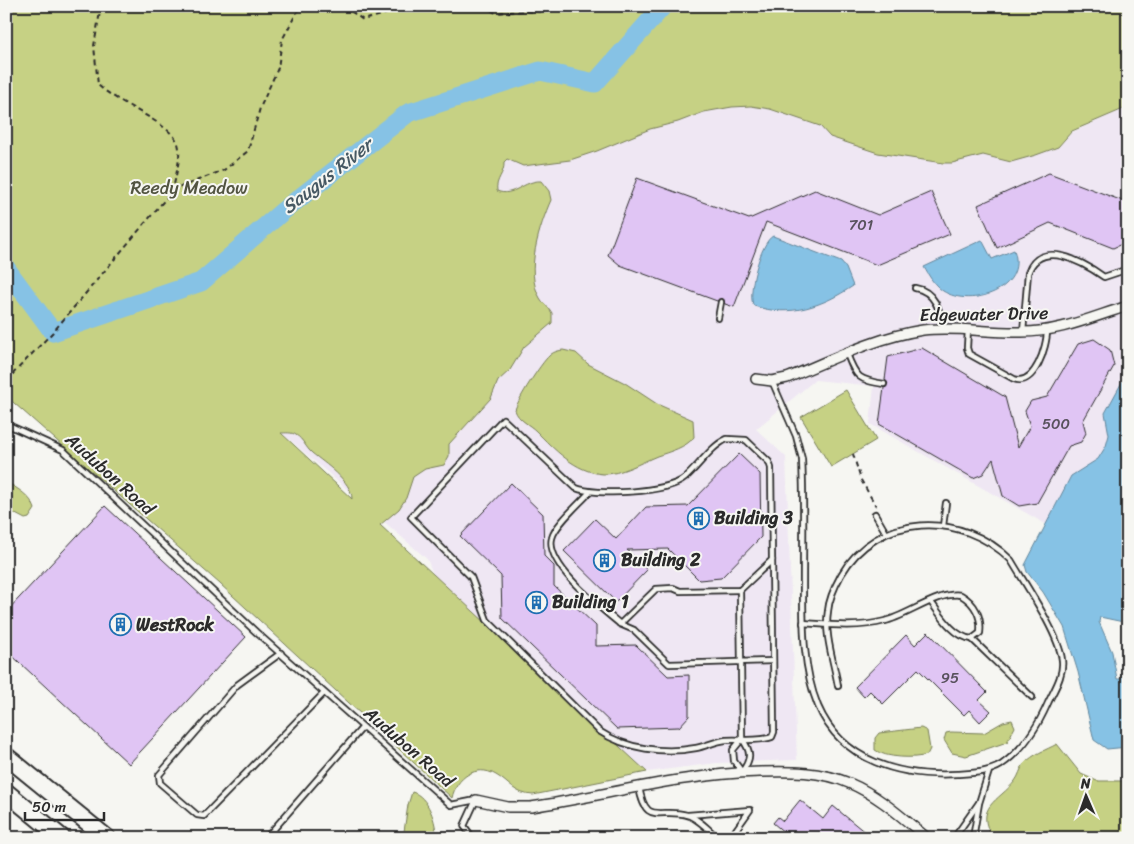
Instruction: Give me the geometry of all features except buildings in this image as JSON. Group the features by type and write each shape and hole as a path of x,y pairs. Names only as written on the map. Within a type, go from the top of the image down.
{"highway":[{"path":"6,756 107,838"},
{"path":"6,792 62,838"}],"street":[{"name":"Edgewater Drive","path":"756,379 772,381 787,378 893,336 944,328 1023,332 1048,331 1128,306"},
{"name":"Audubon Road","path":"476,800 508,807 531,807 690,777 742,772 805,772 848,782 888,806 927,838"}],"lane":[{"path":"1023,332 1028,273 1030,266 1037,258 1049,254 1060,256 1094,270 1104,277 1128,269"},
{"path":"915,288 925,291 935,302 944,328"},
{"path":"718,318 721,302"},
{"path":"968,329 967,348 969,354 1014,380 1021,381 1029,377 1039,361 1046,346 1048,331"},
{"path":"847,354 858,377 865,381 884,384"},
{"path":"772,381 798,440 802,459 803,623 809,673 818,705 830,727 848,748 871,761 906,771 944,774 989,770 1009,759 1030,737 1061,674 1061,655 1055,638 1011,560 981,538 961,529 943,526 910,525 886,533 867,545 849,561 832,594 827,612 827,625 838,686"},
{"path":"502,419 576,488 589,493 625,492 674,484 683,480 724,440 745,439 768,461 771,468 772,560 773,735 769,738 720,741 694,748 655,749 621,742 599,732 487,620 470,577 411,517 502,419"},
{"name":"Audubon Road","path":"6,424 14,430 63,450 362,728 451,805 476,800"},
{"path":"589,493 554,533 552,542 553,552 573,582 620,624 634,630 669,664 773,661"},
{"path":"943,526 946,503"},
{"path":"877,513 886,533"},
{"path":"620,624 657,589 673,588 680,591 740,590 772,560"},
{"path":"740,590 742,739 750,750 750,760 742,772 734,761 733,750 742,739"},
{"path":"803,623 859,625 885,621 953,594 966,598 977,611 980,633 972,639"},
{"path":"931,602 954,631 963,637 972,639 1032,697"},
{"path":"281,653 237,685 159,775 160,783 197,816 204,816 303,718 324,693"},
{"path":"266,838 362,728"},
{"path":"972,838 979,803 989,770"},
{"path":"639,786 642,803 646,810 652,814 750,810 730,838"},
{"path":"473,838 464,826 476,800"},
{"path":"954,838 979,803"},
{"path":"688,814 718,838"}],"path":[{"path":"101,6 94,46 98,85 109,95 165,128 177,141 179,153 173,190"},
{"path":"6,381 53,332 173,190 224,170 248,151 260,108 278,68 282,40 297,12 305,6"},
{"path":"344,6 363,20 384,14 400,6"},
{"path":"483,6 496,14 521,11 544,12 552,6"},
{"path":"853,454 861,480 877,513"}],"shaded area":[{"path":"663,89 819,115 1011,162 1058,147 1072,132 1128,107 1128,571 870,424 874,386 815,380 756,429 786,457 797,760 717,763 647,772 584,756 441,593 427,559 251,406 449,145"}],"green space":[{"name":"Reedy Meadow","path":"6,6 1128,6 1128,107 1072,131 1058,147 1011,162 983,155 952,163 943,163 878,153 830,137 820,126 770,109 751,106 704,112 678,122 650,129 570,160 523,166 507,159 504,162 503,170 497,183 497,191 503,193 513,191 529,183 541,181 549,191 551,200 538,235 533,275 535,287 540,298 552,313 552,323 524,347 510,370 498,381 491,398 449,444 449,456 444,465 425,469 413,477 406,498 399,509 380,525 647,772 533,795 521,793 496,775 481,771 468,774 462,779 452,798 220,584 6,396","holes":["281,433 293,433 303,441 310,451 343,479 351,492 352,499"]},
{"path":"563,350 576,353 588,364 625,383 657,404 693,420 694,437 687,444 677,449 631,468 610,474 583,469 566,459 521,419 515,410 545,360 554,353"},
{"path":"846,390 876,440 831,467 801,417"},
{"path":"6,482 23,493 33,504 35,509 29,518 25,519 6,509"},
{"path":"1012,720 1015,727 1007,742 966,756 952,753 944,740 946,733 984,733 1003,722"},
{"path":"921,728 927,731 930,749 927,755 900,757 886,755 875,750 875,738 879,733"},
{"path":"1057,744 1081,774 1097,781 1128,781 1128,838 993,838 986,819 991,805 1015,781 1028,761 1035,755"},
{"path":"412,792 427,804 435,825 436,838 403,838"}],"water":[{"path":"773,236 841,262 846,268 853,286 830,299 806,308 780,311 754,306 752,292 756,269 768,240"},
{"path":"982,240 992,259 1014,250 1016,264 1013,275 1005,285 994,292 968,298 955,296 937,286 924,267"},
{"path":"1128,371 1128,623 1100,617 1099,622 1112,652 1117,679 1121,679 1123,663 1128,655 1128,747 1107,749 1094,740 1078,672 1064,627 1043,592 1027,572 1025,565 1071,476 1098,459 1106,446 1109,435 1105,413"}],"waterway":[{"name":"Saugus River","path":"6,268 53,332 201,282 283,211 408,113 540,71 595,83 663,6"}],"place":[{"name":"Building 3","path":"698,518"},
{"name":"Building 2","path":"605,560"},
{"name":"Building 1","path":"536,602"},
{"name":"WestRock","path":"120,625"}]}
